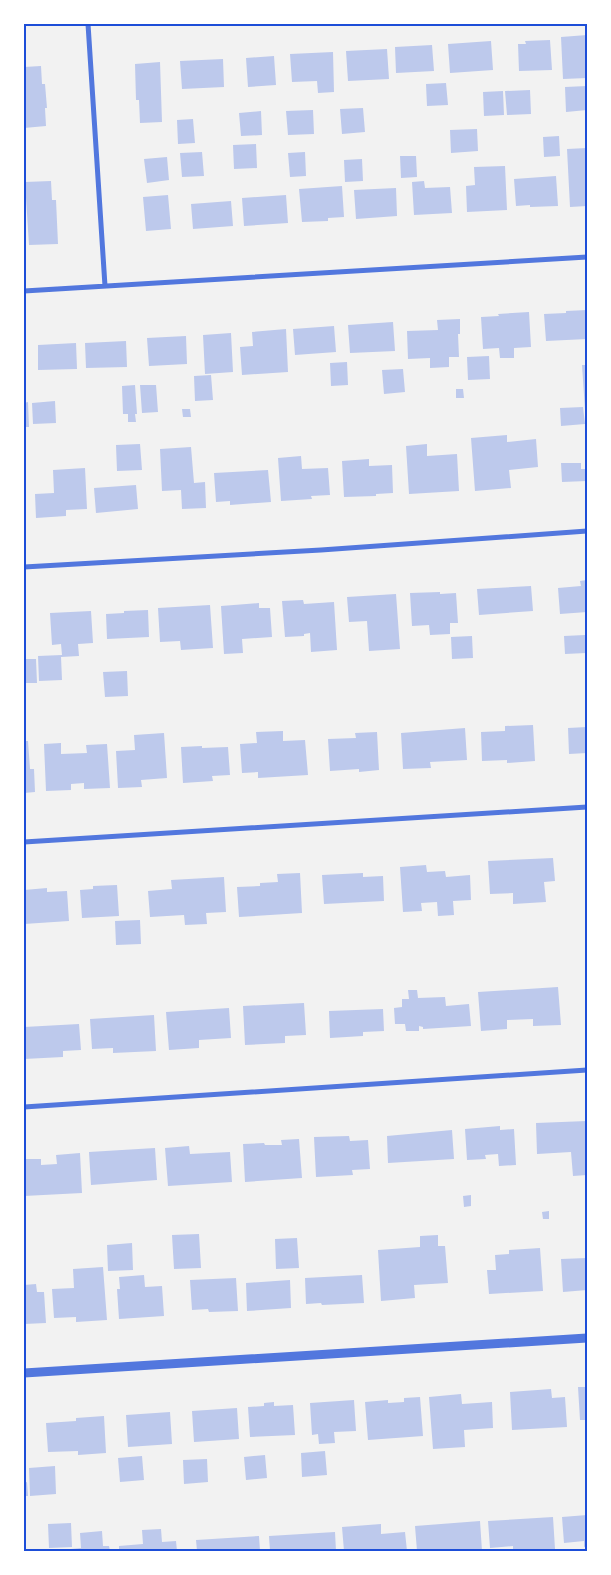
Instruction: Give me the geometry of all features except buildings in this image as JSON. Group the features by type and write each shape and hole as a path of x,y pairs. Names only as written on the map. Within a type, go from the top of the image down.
{"street":[{"path":"88,24 105,286"},
{"path":"24,291 587,257"},
{"path":"24,567 321,550 587,531"},
{"path":"24,842 587,807"},
{"path":"24,1107 587,1070"},
{"path":"24,1373 587,1338"}]}
